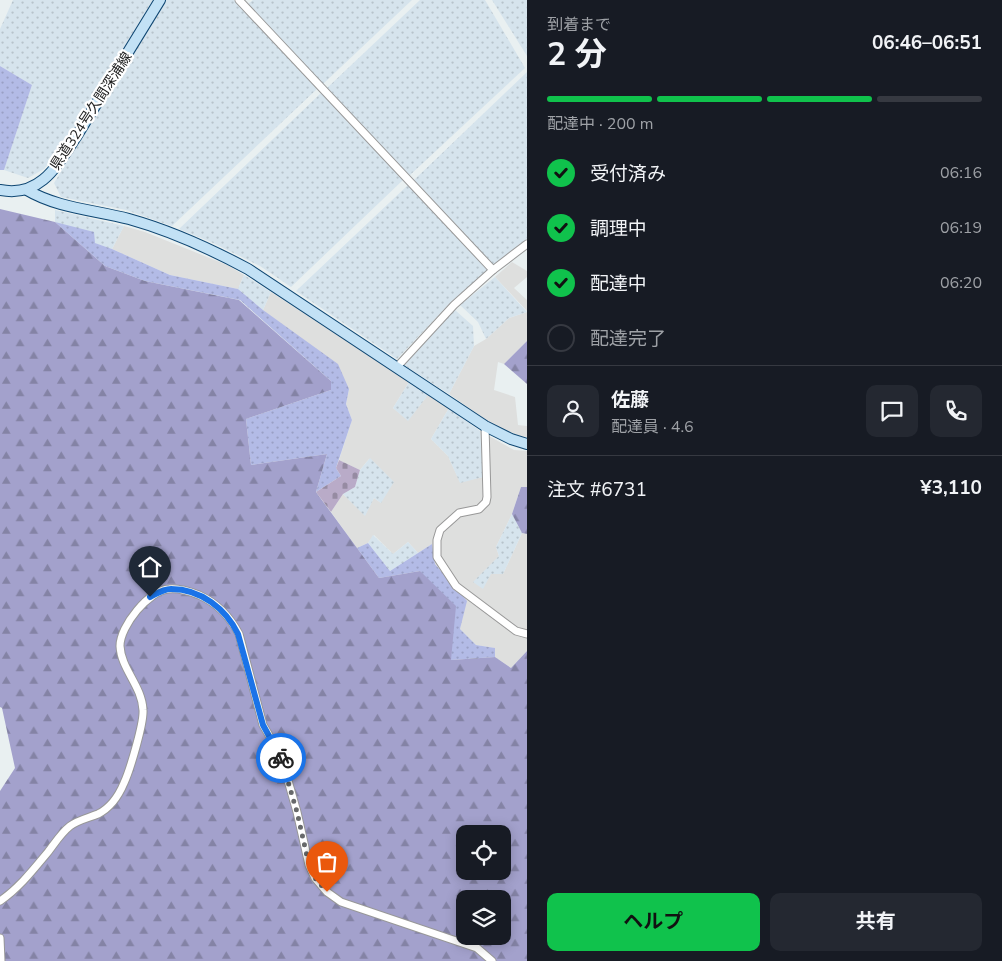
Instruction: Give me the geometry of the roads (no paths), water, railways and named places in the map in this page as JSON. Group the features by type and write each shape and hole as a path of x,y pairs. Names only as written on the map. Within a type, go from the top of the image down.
{"street":[{"name":"県道324号久間深浦線","path":"27,190 48,176 63,158 160,0"},
{"path":"239,0 493,270"},
{"path":"0,190 18,192 27,190 48,200 127,218 171,232 211,249 248,269 485,426 511,439 527,444"},
{"path":"396,368 454,305 493,270 527,244"},
{"path":"485,426 486,502 479,509 459,513 440,530 437,557 456,586 516,631 527,634"},
{"path":"0,901 28,876 63,832 82,820 100,813 119,793 126,780 142,722 143,710 138,687 122,658 121,638 136,613 150,597 170,589 193,593 206,598 221,609 236,628 263,725 281,756 297,812 309,865 315,878 327,892 341,902 476,948 492,961"},
{"path":"0,938 1,961"}]}
